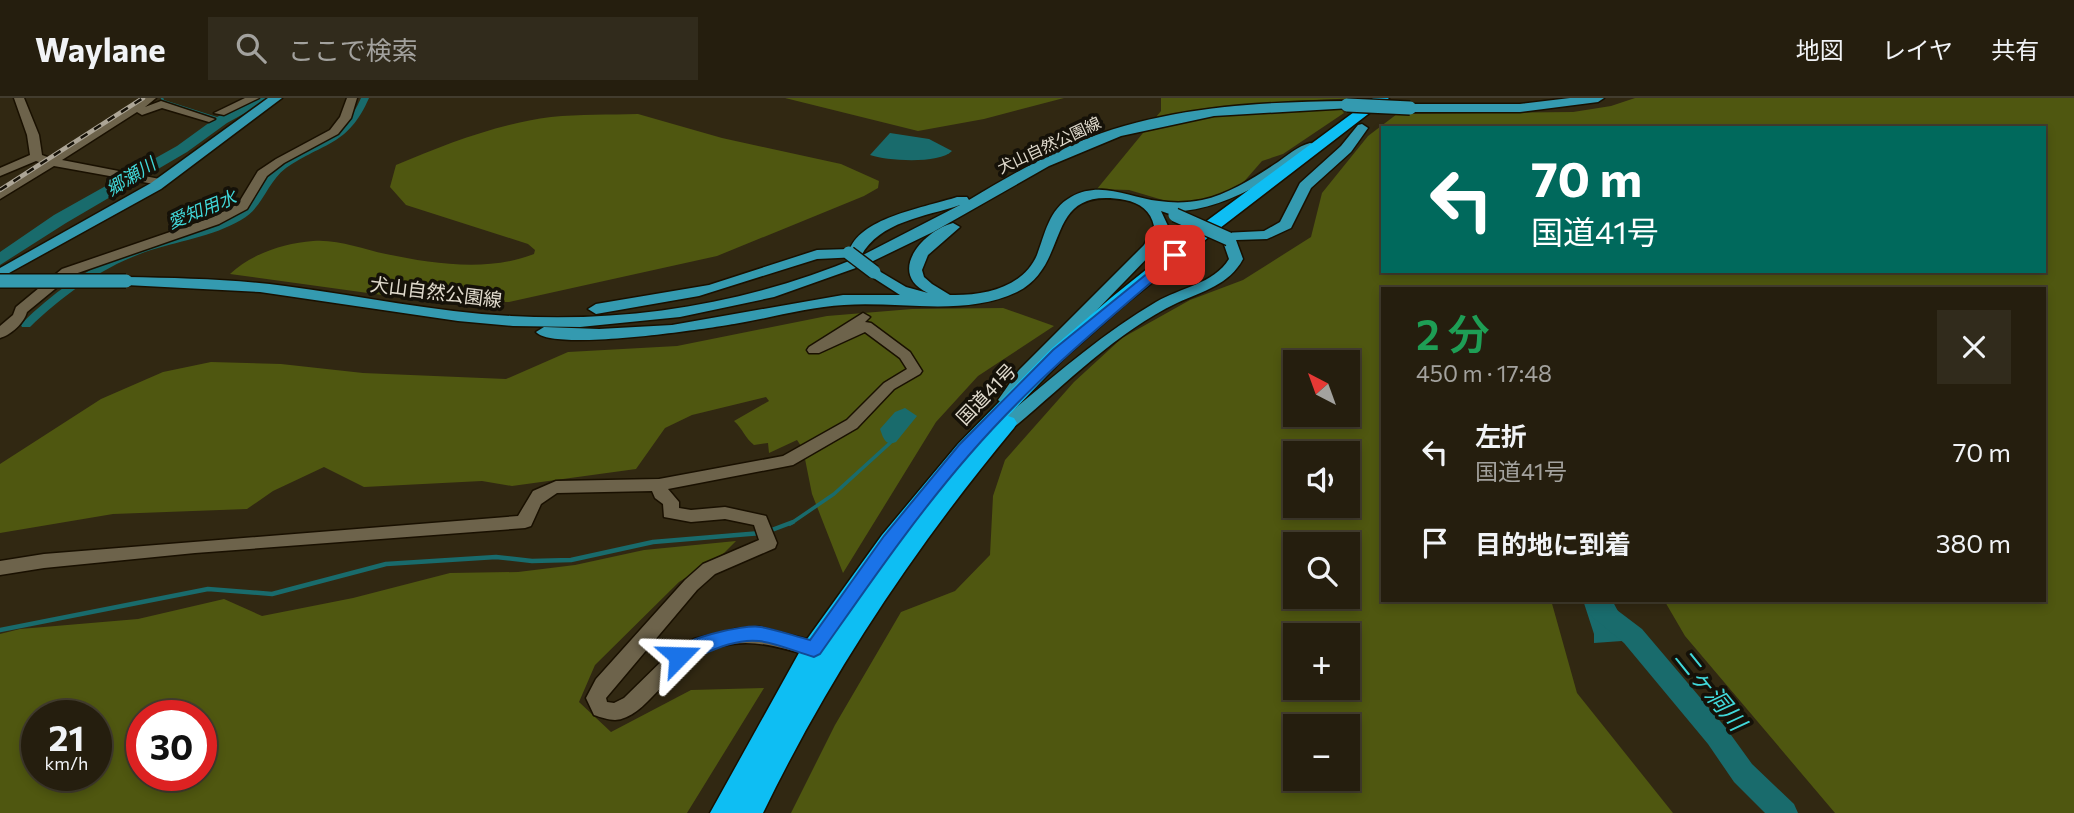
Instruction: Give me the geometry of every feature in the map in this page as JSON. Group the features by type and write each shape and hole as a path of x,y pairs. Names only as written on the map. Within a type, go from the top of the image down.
{"highway":[{"name":"国道41号","path":"1353,128 1382,98"},
{"name":"国道41号","path":"724,813 814,649 890,541 1059,353 1118,301 1214,225 1353,128 1405,103"},
{"name":"国道41号","path":"749,813 780,748 871,597 1000,421"}],"main road":[{"path":"0,274 161,183 276,98"},
{"name":"犬山自然公園線","path":"0,281 126,281 260,288 468,317 530,322 647,316 731,303 782,290 847,268 930,228 1006,184 1083,145 1131,129 1201,114 1290,106 1405,103 1520,108 1598,98"},
{"path":"1140,199 1229,238 1266,235 1286,225 1305,186 1346,149 1353,128"},
{"path":"337,299 371,310 493,328 599,334 704,326 844,300 959,300 995,295 1020,284 1032,275 1044,259 1054,222 1073,202 1086,196 1106,193 1186,207 1216,201 1353,128"},
{"path":"852,253 858,241 871,230 958,202 1032,164 1083,145"},
{"path":"959,300 929,289 917,278 915,262 919,253 985,206 1083,145"},
{"path":"1000,421 1025,374 1120,279 1154,240 1161,226 1159,217 1140,199"},
{"path":"1000,421 1123,330 1166,303 1224,275 1233,267 1236,259 1229,238"},
{"path":"362,302 551,312 597,309 713,289 820,252 852,253 906,292 940,300"}],"street":[{"path":"19,98 33,135 38,160 126,174 161,183"},
{"path":"58,162 151,98"},
{"path":"220,113 254,98"},
{"path":"0,334 19,317 21,310 67,272 215,221 243,206 262,174 280,161 334,132 345,118 352,98"},
{"path":"0,195 156,104 209,120"},
{"path":"0,172 36,157"},
{"path":"0,568 44,561 195,547 524,522 527,512 542,491 556,487 659,485 787,461 852,424 889,386 915,371 905,355 866,326 814,349 863,317"},
{"path":"659,485 662,495 671,502 670,513 691,516 724,513 760,520 769,543 709,569 691,585 603,685 596,698 601,709 616,712 631,704 679,656 694,648 736,636 759,634 814,649"}],"green space":[{"path":"785,98 1064,98 984,119 918,131"},
{"path":"1161,98 1362,98 1290,101 1290,109 1341,109 1344,113 1283,154 1262,161 1241,185 1198,203 1173,203 1129,190 1097,189 1161,111"},
{"path":"1635,98 2074,98 2074,813 1835,813 1685,636 1665,602 2046,602 2046,287 1381,287 1381,602 1552,602 1577,693 1673,813 791,813 835,725 901,612 955,591 990,555 993,496 1005,460 1074,382 1122,338 1190,300 1243,280 1311,237 1322,193 1368,136 1381,126 1381,273 2046,273 2046,126 1381,126 1397,114 1573,112 1611,106"},
{"path":"638,114 722,138 841,164 879,181 878,188 717,256 509,302 404,298 230,274 268,251 313,241 341,243 404,258 442,263 480,265 516,260 534,254 535,250 528,244 406,205 390,187 396,165 511,124 573,115"},
{"path":"1003,308 1054,326 978,376 936,422 843,573 812,494 803,449 797,440 769,453 768,443 754,445 734,421 769,401 766,397 692,415 665,428 636,469 512,486 482,481 364,487 324,467 273,491 247,509 113,514 0,533 0,464 101,399 163,372 211,362 281,364 363,373 506,379 568,352 677,346 827,316 912,309"},
{"path":"736,541 724,553 679,582 595,665 579,702 611,732 691,690 764,688 687,813 0,813 0,634 20,629 138,619 224,599 262,616 353,598 450,573 518,572 575,565 644,550"}],"water":[{"path":"890,133 929,139 952,151 925,160 888,159 870,155"},
{"path":"905,408 917,416 896,442 889,443 883,438 880,429 895,412"},
{"path":"1584,602 1613,602 1621,617 1625,638 1622,641 1594,643 1594,634"}],"waterway":[{"path":"162,98 163,101 222,120"},
{"name":"郷瀬川","path":"0,260 60,219 182,149 222,120 265,98"},
{"name":"愛知用水","path":"26,325 51,301 110,263 238,218 252,206 278,170 342,133 351,124 365,98"},
{"path":"793,522 834,494 890,443"},
{"path":"769,531 793,522"},
{"path":"0,630 208,589 272,594 386,564 496,557 532,561 571,560 653,542 761,533"},
{"name":"二ヶ洞川","path":"1597,602 1598,608 1633,636 1717,736 1743,773 1784,813"}],"railway":[{"path":"0,190 143,98"}],"route":[{"path":"679,656 694,648 736,636 759,634 814,649 890,541 965,449 1059,353 1175,255"}]}
